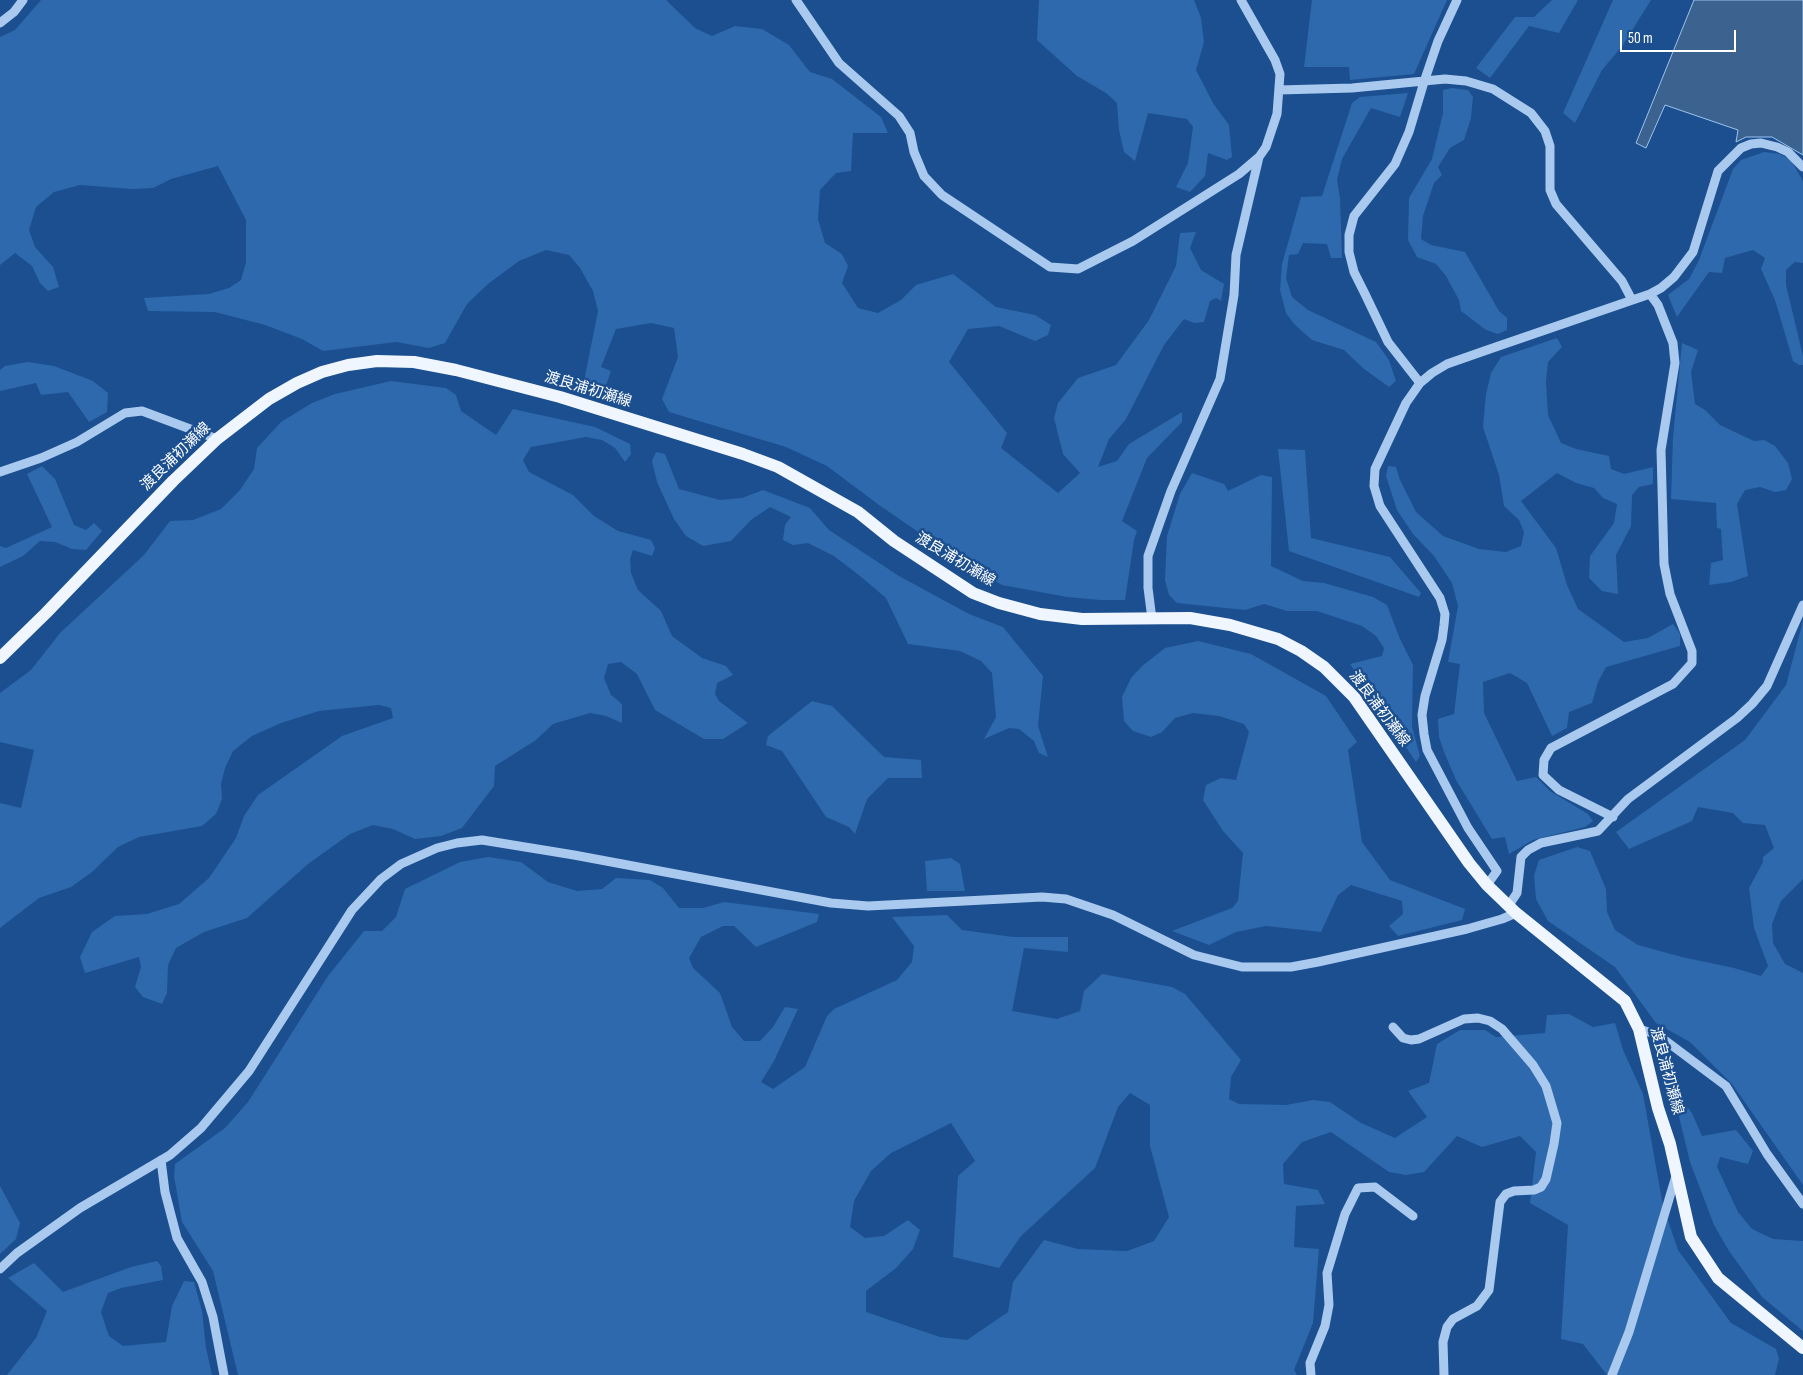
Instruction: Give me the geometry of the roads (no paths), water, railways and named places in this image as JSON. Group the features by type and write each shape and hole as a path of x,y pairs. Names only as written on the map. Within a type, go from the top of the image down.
{"main road":[{"name":"渡良浦初瀬線","path":"0,658 46,613 173,480 217,439 269,399 297,383 322,372 348,365 378,361 414,362 456,370 560,397 743,454 778,467 858,512 894,541 973,593 999,603 1040,614 1082,619 1190,618 1256,632 1301,651 1324,667 1354,697 1469,863 1487,885 1512,909 1613,989 1625,1001 1639,1029 1677,1173 1691,1237 1701,1255 1718,1278 1803,1348"}],"street":[{"path":"0,23 14,12 22,0"},
{"path":"796,0 839,64 899,116 910,133 914,152 924,176 942,195 1050,267 1078,269 1133,241 1239,174 1259,157"},
{"path":"1152,619 1148,588 1148,556 1171,491 1220,379 1234,296 1236,255 1259,157 1273,130 1279,90 1280,74 1275,60 1241,0"},
{"path":"1420,384 1388,342 1364,294 1354,272 1349,252 1349,235 1354,216 1395,164 1409,132 1424,82 1457,0"},
{"path":"1279,90 1352,88 1445,79 1466,81 1493,89 1530,113 1544,131 1550,146 1550,190 1556,204 1622,281 1632,300"},
{"path":"1487,885 1497,871 1468,828 1427,750 1424,734 1422,715 1425,696 1442,640 1445,614 1440,598 1380,506 1374,486 1375,469 1406,403 1420,384 1432,373 1447,364 1650,294 1660,288 1685,266 1693,252 1718,171 1741,148 1751,144 1777,146 1788,152 1803,167"},
{"path":"1613,817 1559,790 1543,775 1544,760 1551,748 1673,684 1692,663 1692,651 1670,594 1664,564 1660,450 1675,363 1674,343 1658,305 1650,294"},
{"path":"0,472 41,458 77,442 126,413 142,411 217,439"},
{"path":"0,1269 17,1253 80,1208 162,1160 201,1128 249,1071 337,931 361,900 381,879 401,864 436,848 482,840 574,854 730,885 868,906 1042,897 1066,899 1113,915 1194,955 1242,967 1291,967 1467,929 1512,909 1517,893 1521,857 1528,850 1541,843 1598,831 1628,799 1737,718 1752,704 1768,686 1803,605"},
{"path":"1393,1027 1403,1038 1411,1040 1427,1036 1464,1019 1478,1018 1490,1021 1509,1036 1533,1065 1546,1086 1557,1123 1546,1179 1541,1187 1534,1190 1514,1191 1506,1194 1500,1202 1489,1290 1477,1306 1453,1319 1447,1327 1443,1342 1444,1375"},
{"path":"1639,1029 1658,1035 1726,1086 1767,1154 1803,1204"},
{"path":"162,1160 165,1192 177,1238 202,1282 213,1317 224,1375"},
{"path":"1612,1375 1629,1332 1677,1173"},
{"path":"1311,1375 1310,1363 1325,1326 1329,1305 1328,1273 1345,1214 1358,1188 1375,1187 1413,1216"}]}
